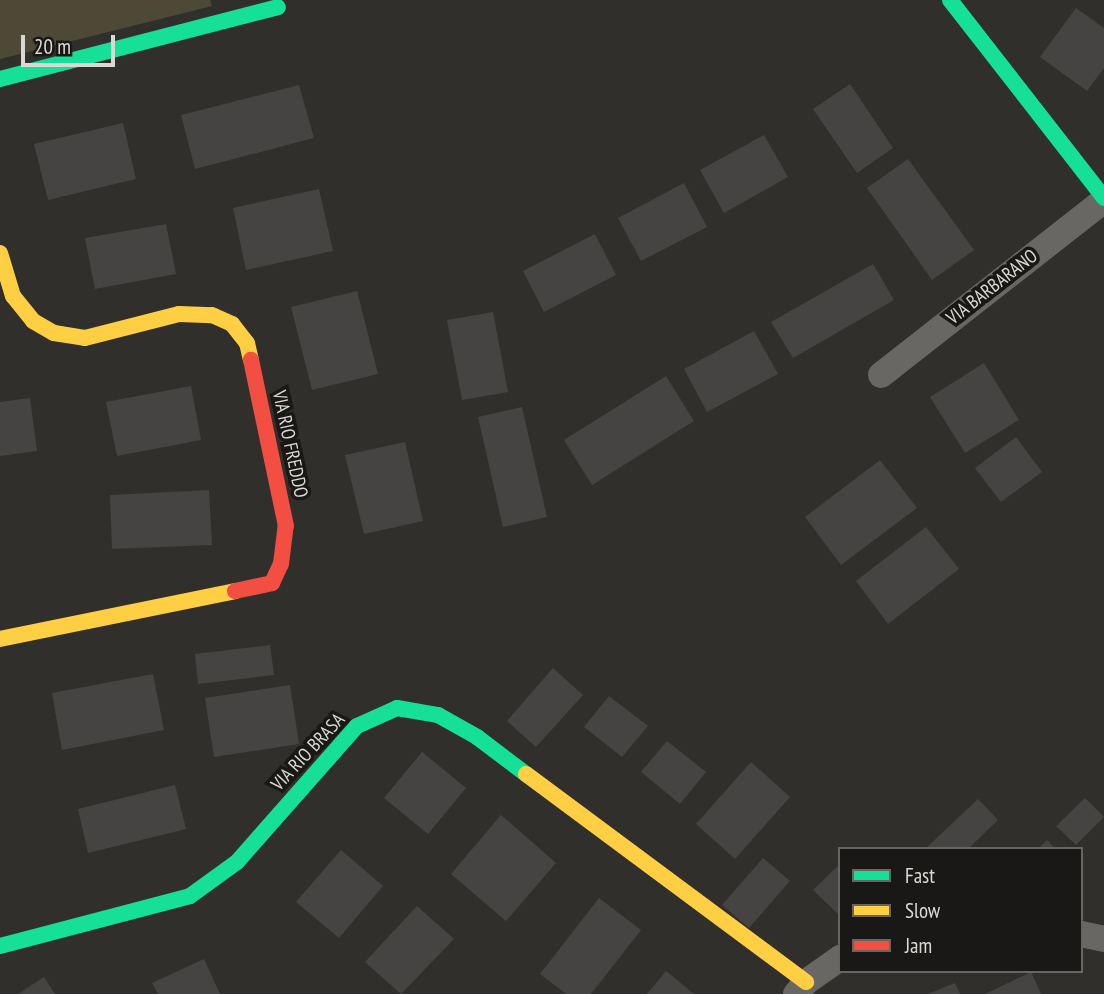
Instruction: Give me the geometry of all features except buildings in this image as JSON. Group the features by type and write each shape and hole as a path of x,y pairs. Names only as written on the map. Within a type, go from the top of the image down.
{"street":[{"path":"950,0 1104,199"},
{"path":"0,79 278,7"},
{"name":"VIA BARBARANO","path":"881,375 1104,199"},
{"name":"VIA RIO FREDDO","path":"0,253 13,296 33,321 54,333 85,338 179,314 212,315 232,324 247,344 286,526 281,564 272,583 0,639"},
{"name":"VIA RIO BRASA","path":"0,946 190,895 237,862 357,726 397,708 438,715 477,737 801,988"},
{"path":"1083,934 1104,939"},
{"path":"801,988 838,960"}],"shaded area":[{"path":"0,0 210,0 212,6 0,59"}],"traffic: fast":[{"path":"950,0 1104,198"},
{"path":"0,79 278,7"},
{"path":"0,946 190,896 237,862 357,726 397,708 438,715 477,737 526,774"}],"traffic: slow":[{"path":"0,253 13,296 33,321 54,333 85,338 179,314 212,315 232,324 247,343 251,360"},
{"path":"0,639 235,591"},
{"path":"526,774 806,982"}],"traffic: jam":[{"path":"235,591 272,583 281,564 286,526 251,360"}]}
